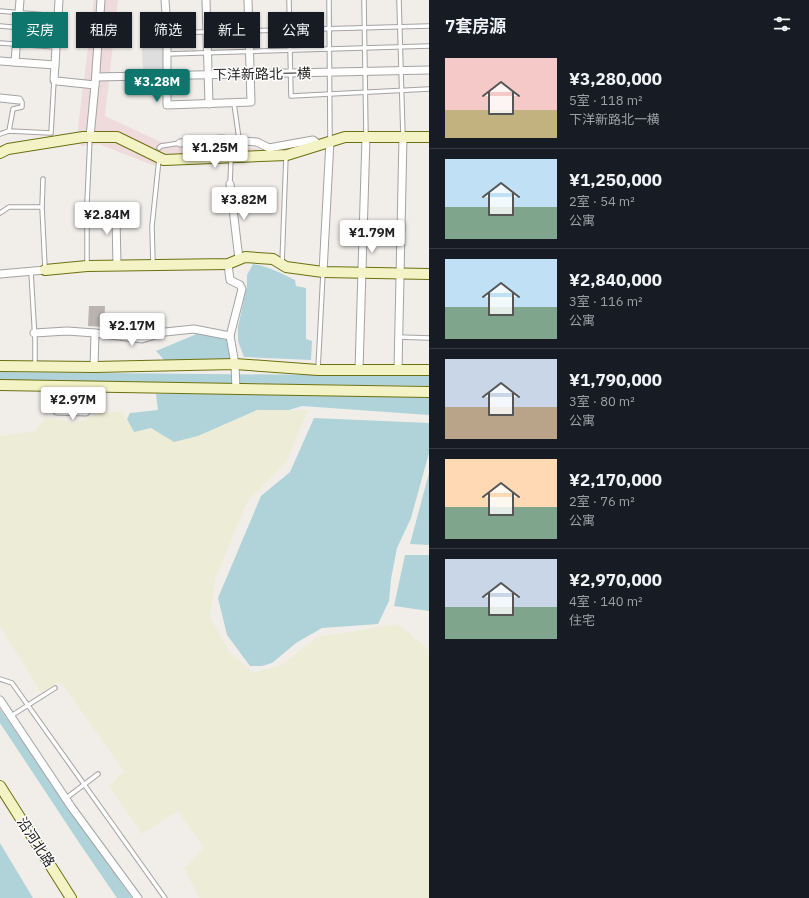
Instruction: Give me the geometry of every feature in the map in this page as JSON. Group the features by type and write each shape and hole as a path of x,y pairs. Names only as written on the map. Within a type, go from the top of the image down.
{"street":[{"path":"19,12 20,0"},
{"path":"58,12 59,0"},
{"path":"90,137 101,0"},
{"path":"165,0 166,12"},
{"path":"206,0 206,12"},
{"path":"248,0 248,12"},
{"path":"15,62 16,48"},
{"path":"56,48 54,80 95,85"},
{"path":"167,48 167,105 251,102 250,48"},
{"path":"208,48 209,104"},
{"path":"0,61 55,65"},
{"name":"下洋新路北一横","path":"96,77 429,70"},
{"path":"0,98 19,100"},
{"path":"0,153 8,149 90,137 117,137 159,153 164,160 286,155 345,137 429,137"},
{"path":"359,370 366,137"},
{"path":"398,370 403,137"},
{"path":"180,143 221,139 257,142 269,148 313,140 325,143"},
{"path":"323,272 325,143"},
{"path":"230,184 240,259"},
{"path":"87,217 116,217 117,265"},
{"path":"0,274 87,266 228,264 245,257 273,259 286,267 323,272 429,274"},
{"path":"228,264 230,280 240,285 242,289 230,336 235,364 236,389"},
{"path":"34,333 67,331 142,339 165,332 194,329 230,336"},
{"path":"94,367 95,333"},
{"path":"0,366 94,367 235,364 318,370 429,370"},
{"path":"0,385 429,392"},
{"path":"57,386 57,411 86,412 92,402 93,386"},
{"path":"0,700 66,799 138,898"},
{"name":"沿河北路","path":"0,786 71,898"}],"lane":[{"path":"289,0 289,12"},
{"path":"325,143 330,94 329,0"},
{"path":"364,0 366,137"},
{"path":"399,0 403,137"},
{"path":"0,11 12,12"},
{"path":"0,26 12,27"},
{"path":"324,29 429,26"},
{"path":"0,43 12,44"},
{"path":"167,54 429,46"},
{"path":"290,50 291,96 429,89"},
{"path":"0,134 9,131 51,133 54,80"},
{"path":"9,131 13,109 22,107 22,102 19,100"},
{"path":"234,103 239,139"},
{"path":"87,266 90,137"},
{"path":"153,265 152,226 159,153 161,146 180,143"},
{"path":"282,265 286,155"},
{"path":"230,184 231,157"},
{"path":"43,179 42,206 45,270"},
{"path":"0,213 9,207 42,206"},
{"path":"31,271 35,366"},
{"path":"318,370 323,272"},
{"path":"398,337 429,338"},
{"path":"0,679 12,683 165,898"},
{"path":"11,716 55,688"},
{"path":"66,799 98,774"}],"shaded area":[{"path":"94,0 118,0 117,12 92,12"},
{"path":"88,48 113,48 105,116 161,142 257,148 260,162 155,166 99,144 81,146 78,127"},
{"path":"142,48 163,48 164,71 143,72"}],"green space":[{"path":"257,410 308,410 286,463 248,501 215,579 210,617 229,651 253,673 281,665 317,637 398,624 429,650 429,898 199,898 184,868 204,848 178,811 142,834 109,786 124,771 60,681 41,693 0,628 0,436 35,431 46,417 77,423 98,413 122,411 134,432 151,428 174,442 198,436"}],"water":[{"path":"253,264 264,266 280,272 295,280 296,286 306,288 306,339 312,341 311,360 244,357 238,341 238,327 247,286 247,275"},
{"path":"199,333 227,340 231,359 230,362 168,364 156,351"},
{"path":"0,372 429,376 429,386 0,380"},
{"path":"266,393 429,395 429,415 302,406 289,410 257,410 198,436 174,442 151,428 134,432 127,419 130,413 158,410 156,394"},
{"path":"314,418 429,423 429,453 411,518 397,548 391,579 389,601 378,624 322,628 296,643 272,663 262,666 250,666 227,635 218,598 261,496 290,472"},
{"path":"429,473 429,545 410,544"},
{"path":"405,555 429,555 429,611 394,606"},
{"path":"0,709 132,898 117,898 0,723"},
{"path":"0,843 33,898 0,898"}],"building":[{"path":"89,306 105,306 104,327 88,326"}]}
